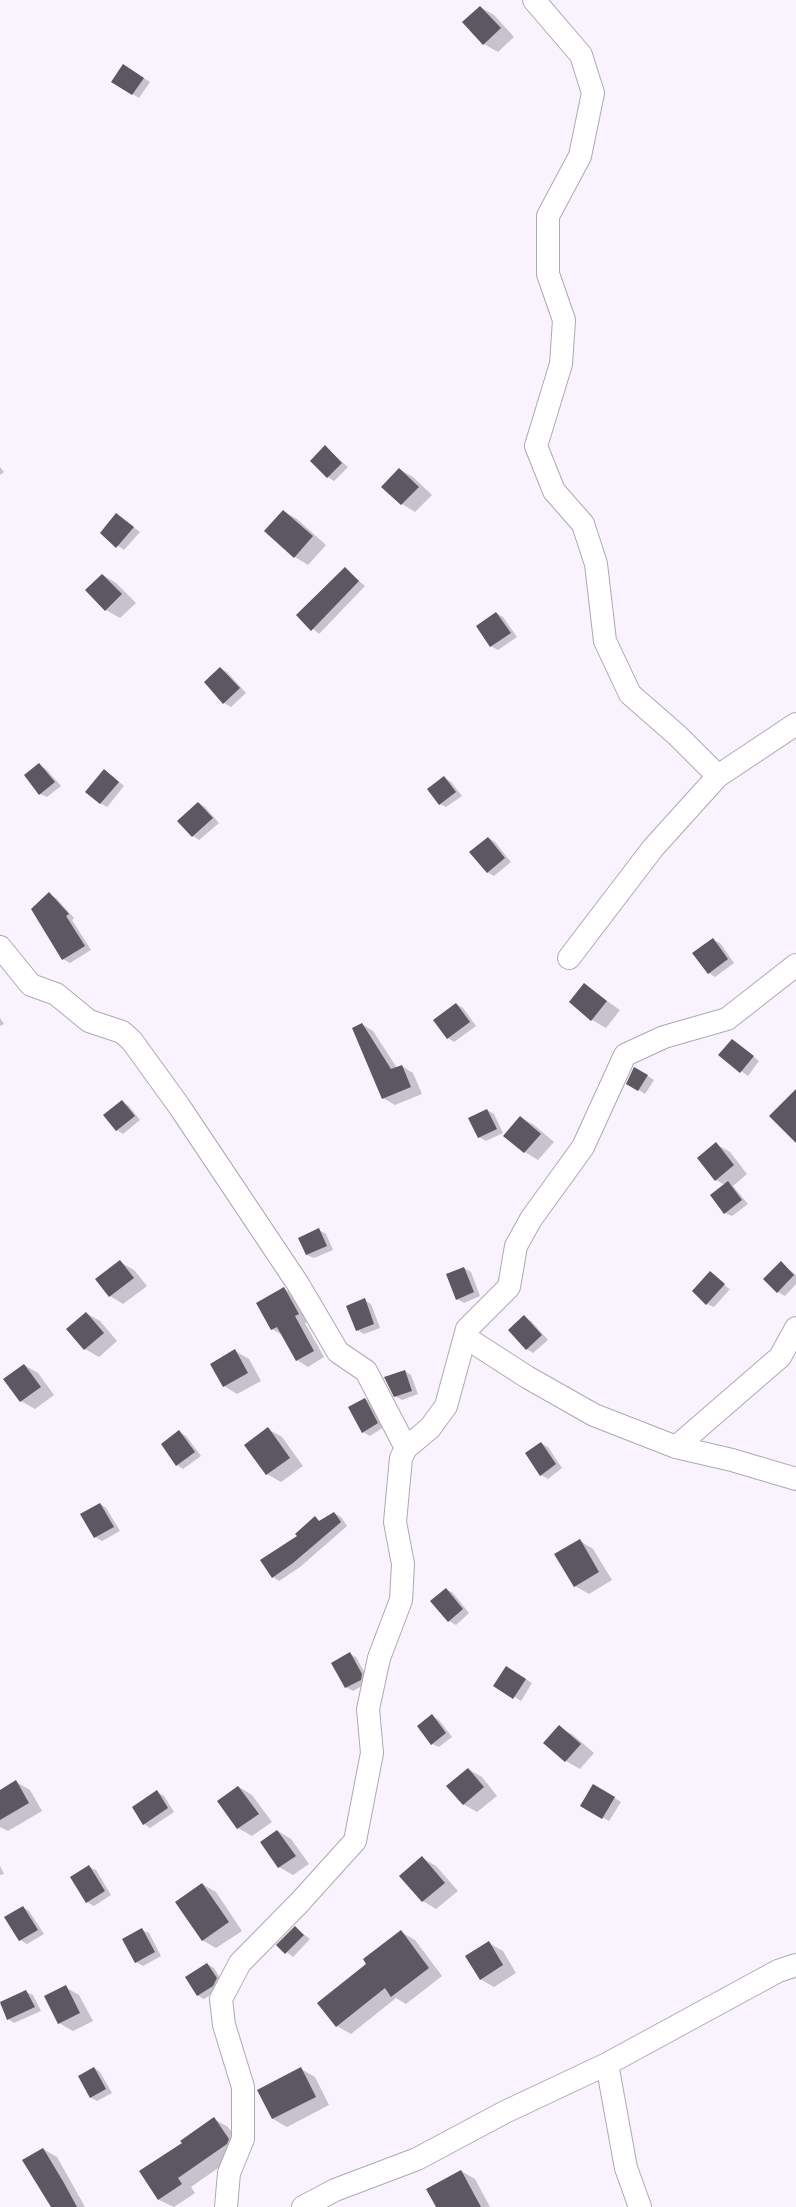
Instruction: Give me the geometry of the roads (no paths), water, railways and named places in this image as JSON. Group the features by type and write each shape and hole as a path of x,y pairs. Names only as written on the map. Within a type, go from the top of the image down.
{"street":[{"path":"534,0 581,55 593,93 580,156 548,216 548,274 564,320 561,364 536,446 554,491 583,524 596,564 604,641 630,694 678,736 718,776"},
{"path":"569,958 653,848 718,776 796,724"},
{"path":"0,946 31,985 56,994 89,1021 122,1032 132,1041 179,1106 298,1284 338,1352 366,1372 406,1448"},
{"path":"226,2207 229,2172 243,2139 243,2087 224,2025 221,1999 240,1964 300,1903 355,1841 372,1753 368,1710 379,1658 401,1600 403,1564 395,1522 401,1458 406,1448 430,1428 446,1406 467,1329 509,1287 516,1246 531,1219 583,1147 625,1055 664,1037 727,1019 796,964"},
{"path":"676,1447 780,1357 796,1328"},
{"path":"465,1337 527,1377 594,1415 676,1447 732,1460 796,1479"},
{"path":"302,2207 335,2190 417,2159 505,2112 607,2064 778,1971 796,1965"},
{"path":"607,2064 626,2168 640,2207"}]}
